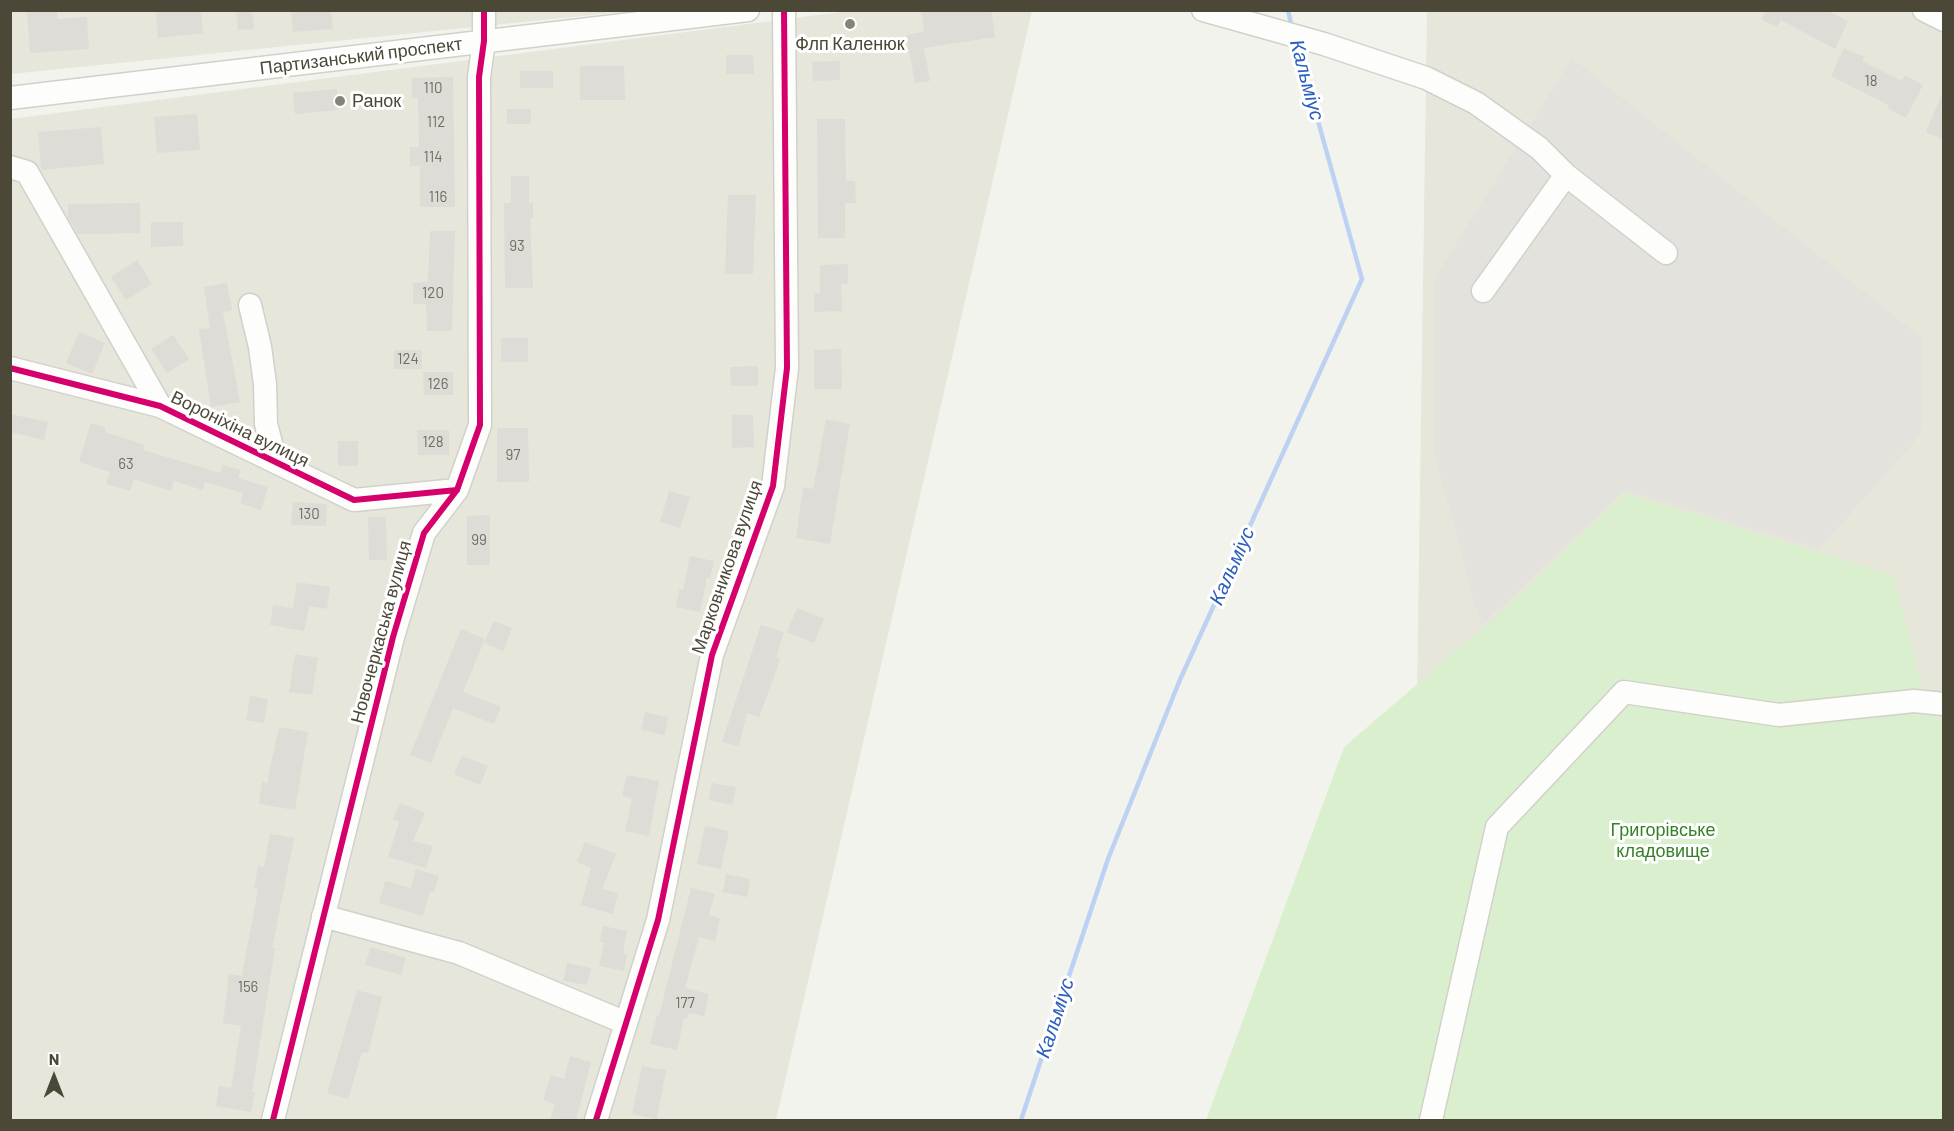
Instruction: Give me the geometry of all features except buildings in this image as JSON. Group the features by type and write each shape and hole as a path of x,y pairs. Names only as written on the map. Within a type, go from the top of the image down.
{"street":[{"name":"Новочеркаська вулиця","path":"273,1120 393,637 424,533 456,490 480,425 479,76 484,41 484,10"},
{"name":"Партизанський проспект","path":"10,98 748,10"},
{"name":"Марковникова вулиця","path":"596,1120 658,920 712,655 773,486 787,368 784,10"},
{"path":"1203,10 1324,44 1426,78 1476,103 1539,148 1566,175 1666,253"},
{"path":"1924,10 1944,20"},
{"path":"10,167 27,172 160,406"},
{"path":"1483,291 1566,175"},
{"path":"250,304 264,375 266,424 276,462"},
{"name":"Вороніхіна вулиця","path":"10,368 160,406 354,500 456,490"},
{"path":"1431,1120 1497,827 1624,692 1779,715 1914,701 1944,704"},
{"path":"323,916 459,953 626,1023"}],"shaded area":[{"path":"11,11 632,11 11,74"},
{"path":"849,11 1032,11 776,1120 11,1120 10,119"},
{"path":"1427,11 1943,11 1943,1120 1285,1120 1417,691"},
{"path":"1572,58 1923,339 1921,434 1819,549 1625,490 1481,626 1435,455 1435,278"}],"green space":[{"name":"Григорівське кладовище","path":"1625,493 1893,575 1930,716 1943,719 1943,1120 1206,1120 1344,747 1507,607"}],"waterway":[{"name":"Кальміус","path":"1288,10 1292,28"},
{"name":"Кальміус","path":"1021,1120 1108,859 1179,682 1362,279 1296,42"}],"cycle path":[{"path":"273,1120 393,637 424,533 457,490 480,425 479,77 484,41 484,10"},
{"path":"596,1120 658,920 712,655 773,486 787,368 784,10"},
{"path":"10,368 160,406 354,500 457,490"}],"place":[{"name":"Флп Каленюк","path":"850,24"},
{"name":"Ранок","path":"340,101"}]}
